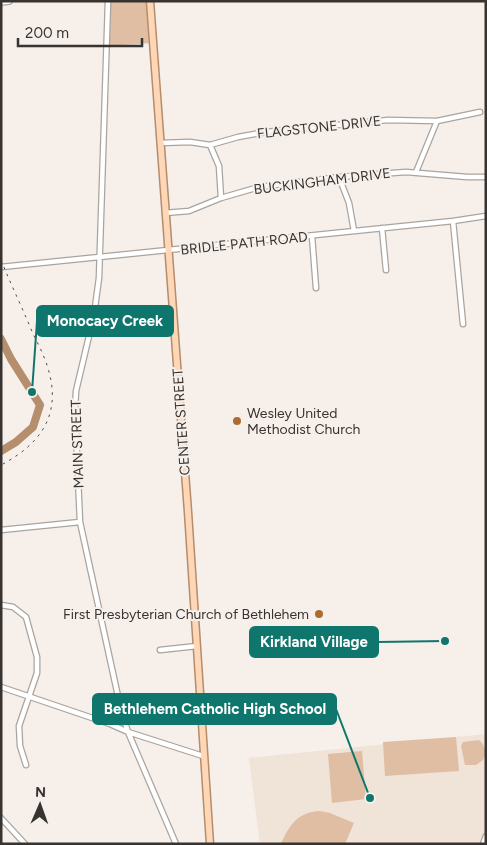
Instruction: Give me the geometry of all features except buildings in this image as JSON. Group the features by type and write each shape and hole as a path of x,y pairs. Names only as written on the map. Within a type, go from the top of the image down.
{"main road":[{"name":"CENTER STREET","path":"150,1 210,844"}],"street":[{"path":"1,2 9,1"},
{"name":"MAIN STREET","path":"108,1 100,257 94,315 76,391 74,410 80,522 121,710 128,732 176,844"},
{"name":"FLAGSTONE DRIVE","path":"159,143 190,142 210,145 266,132 388,120 437,121 480,112"},
{"path":"416,172 437,121"},
{"path":"210,145 219,166 221,198"},
{"name":"BUCKINGHAM DRIVE","path":"165,213 189,211 247,190 277,184 339,177 416,172 484,177"},
{"path":"339,177 347,198 354,232"},
{"name":"BRIDLE PATH ROAD","path":"1,267 354,232 486,216"},
{"path":"453,221 463,324"},
{"path":"382,228 386,270"},
{"path":"312,236 316,288"},
{"path":"1,530 80,522"},
{"path":"1,605 16,609 26,617 37,662 37,673 22,714 19,732 20,746 26,765"},
{"path":"160,650 197,646"},
{"path":"1,687 110,724 128,732 204,756"},
{"path":"1,818 24,844"},
{"path":"483,844 486,836"}],"shaded area":[{"path":"108,1 150,1 153,43 107,46"},
{"path":"486,734 486,839 484,844 260,844 249,758"},
{"path":"456,737 459,771 385,776 383,742"},
{"path":"479,740 485,749 483,760 476,765 465,765 461,746 463,742"},
{"path":"362,751 366,799 332,803 328,754"},
{"path":"320,811 354,823 345,844 281,844 287,831 295,821 306,814"}],"waterway":[{"path":"1,339 11,359 40,405 33,427 16,442 1,451"}],"railway":[{"path":"1,260 41,349 50,376 52,391 52,405 43,430 25,449 1,465"}],"place":[{"name":"Monocacy Creek","path":"32,392"},
{"name":"Wesley United Methodist Church","path":"237,421"},
{"name":"First Presbyterian Church of Bethlehem","path":"319,614"},
{"name":"Kirkland Village","path":"445,641"},
{"name":"Bethlehem Catholic High School","path":"370,798"}]}
